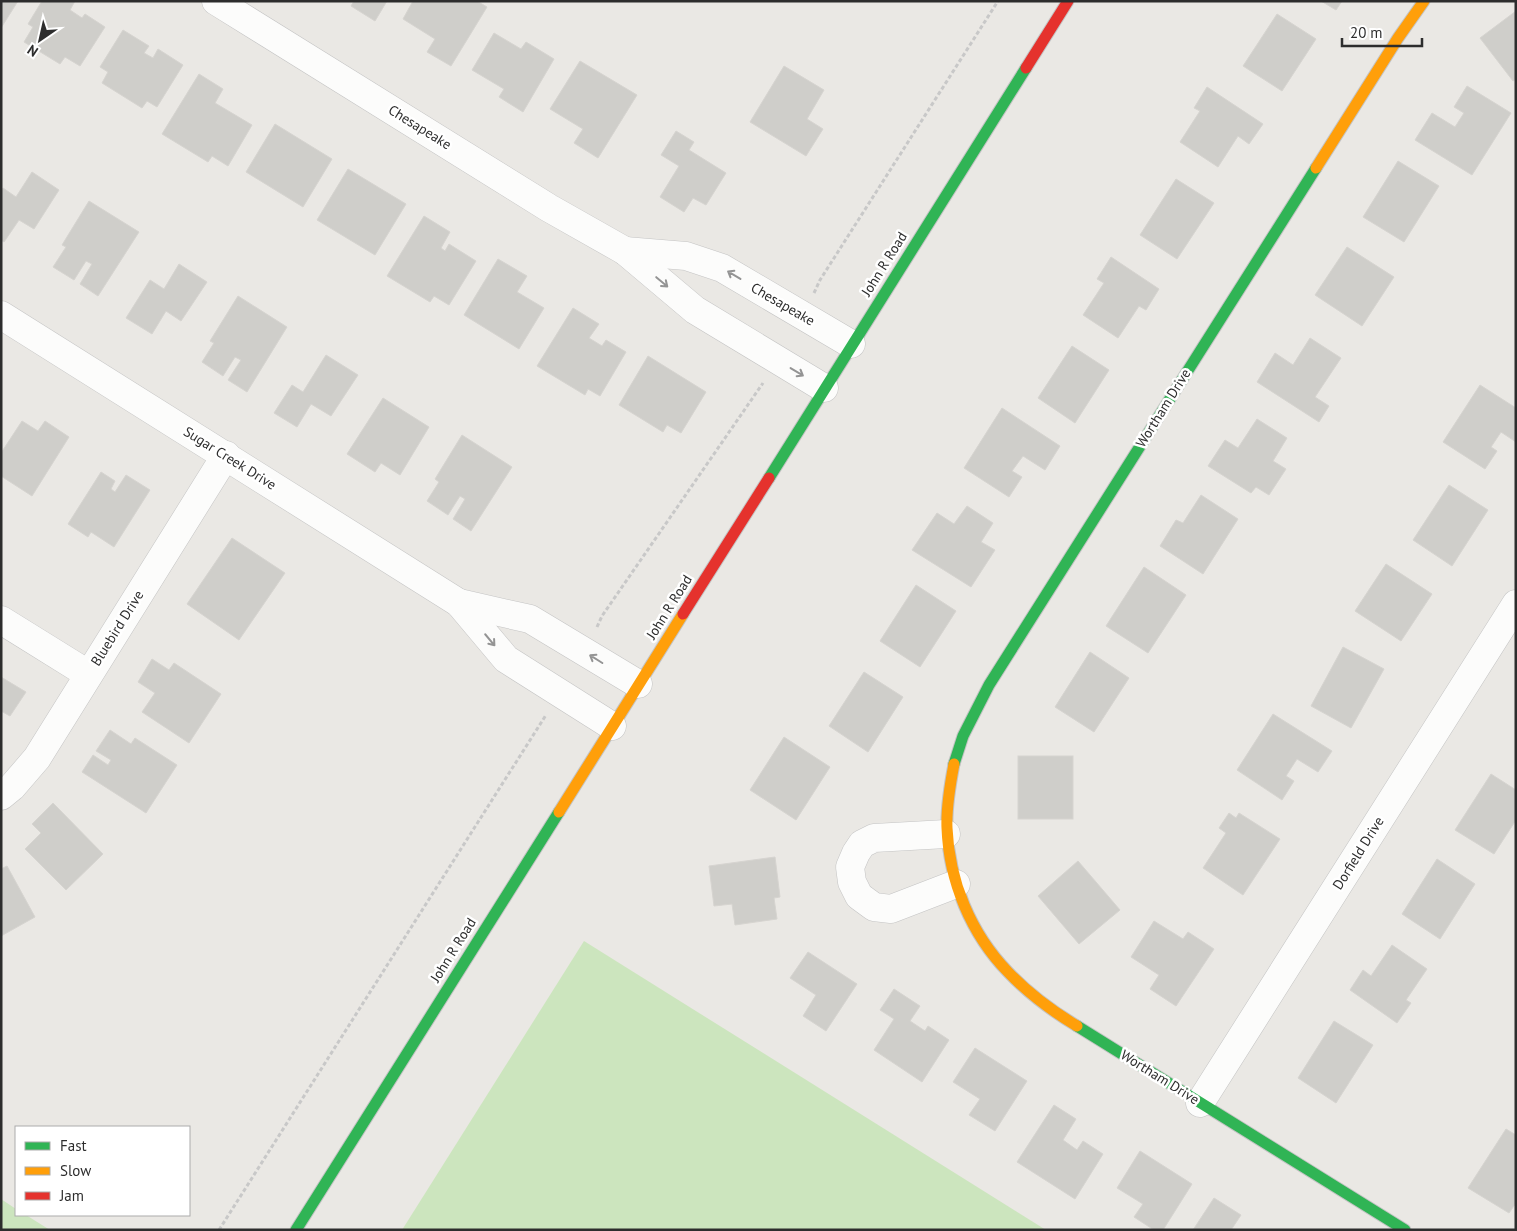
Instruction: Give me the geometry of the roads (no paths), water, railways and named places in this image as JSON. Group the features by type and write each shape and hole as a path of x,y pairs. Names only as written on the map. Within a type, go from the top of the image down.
{"street":[{"name":"Chesapeake","path":"216,1 549,208 625,251 695,310 824,388"},
{"name":"John R Road","path":"296,1230 1068,1"},
{"name":"Wortham Drive","path":"1404,1230 1056,1013 1026,990 1002,966 984,940 966,908 951,866 946,834 949,791 960,745 974,712 989,685 1398,38 1424,1"},
{"name":"Chesapeake","path":"625,251 686,256 722,268 851,344"},
{"name":"Sugar Creek Drive","path":"1,315 459,602 506,658 612,726"},
{"name":"Bluebird Drive","path":"1,796 12,787 36,758 226,455"},
{"name":"Sugar Creek Drive","path":"459,602 530,619 638,684"},
{"name":"Dorfield Drive","path":"1200,1103 1516,604"},
{"path":"1,620 88,674"},
{"path":"946,834 874,838 862,844 850,868 852,882 859,896 874,907 891,909 956,884"}]}
